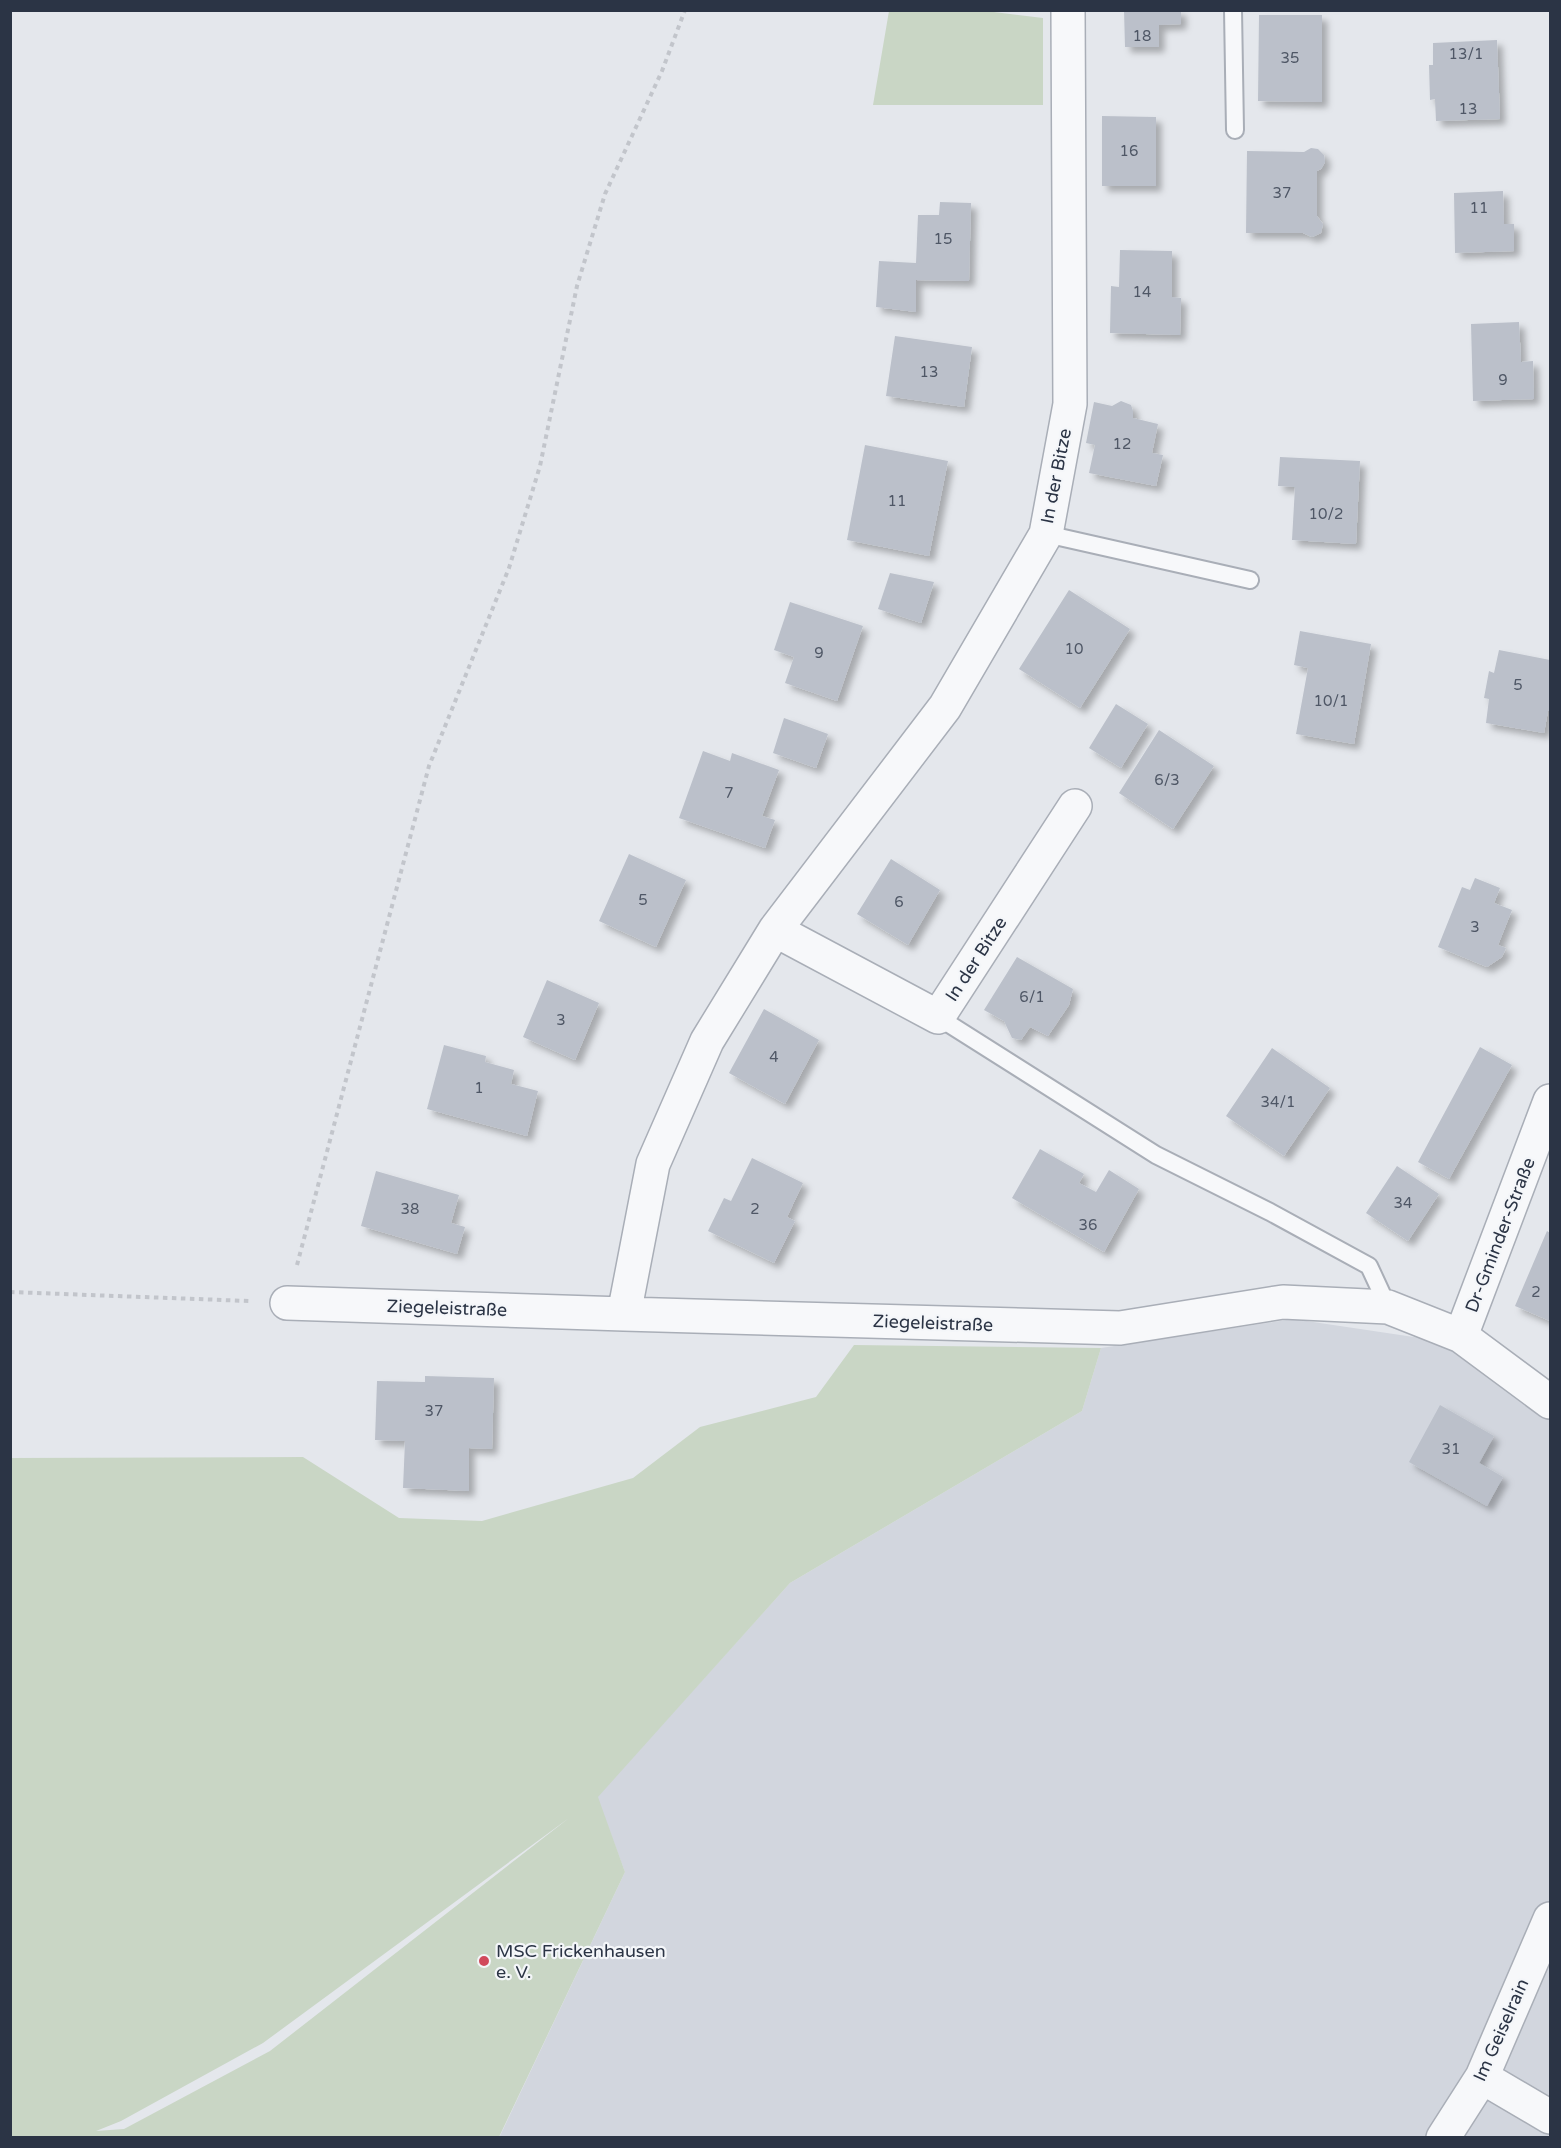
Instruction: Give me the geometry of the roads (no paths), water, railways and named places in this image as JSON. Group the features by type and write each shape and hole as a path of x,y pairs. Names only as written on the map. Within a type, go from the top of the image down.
{"street":[{"name":"In der Bitze","path":"624,1314 653,1164 706,1041 775,930 945,707 1046,534 1070,405 1068,10"},
{"name":"In der Bitze","path":"775,930 938,1017 1075,806"},
{"name":"Dr-Gminder-Straße","path":"1461,1336 1551,1101"},
{"name":"Ziegeleistraße","path":"287,1303 1120,1328 1283,1302 1388,1307 1461,1336 1551,1402"},
{"name":"Im Geiselrain","path":"1443,2138 1482,2077 1551,1919"},
{"path":"1482,2077 1551,2117"}],"lane":[{"path":"1233,10 1235,130"},
{"path":"1046,534 1250,580"},
{"path":"938,1017 1156,1155 1270,1212 1369,1266 1388,1307"}],"place":[{"name":"MSC Frickenhausen e. V.","path":"484,1961"}]}
